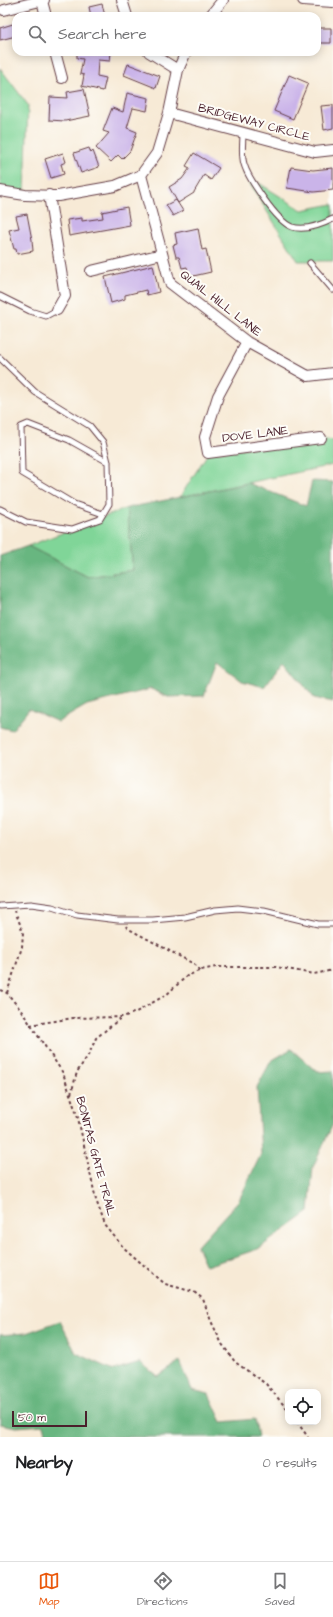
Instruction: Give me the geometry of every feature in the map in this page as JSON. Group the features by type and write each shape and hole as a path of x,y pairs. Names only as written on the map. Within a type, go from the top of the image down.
{"street":[{"path":"4,10 43,0 45,12"},
{"path":"122,0 126,12"},
{"path":"213,12 223,0"},
{"path":"303,0 333,2"},
{"path":"56,56 62,78"},
{"path":"155,56 178,70"},
{"path":"0,191 58,196 115,186 141,175 157,153 169,113 178,70 184,56"},
{"name":"BRIDGEWAY CIRCLE","path":"169,113 315,152 333,150"},
{"name":"QUAIL HILL LANE","path":"141,175 170,283 247,342 308,376 333,373"},
{"path":"49,195 65,296 57,310"},
{"path":"91,271 162,254"},
{"name":"DOVE LANE","path":"247,342 218,396 205,437 208,453 321,438"}],"lane":[{"path":"243,133 243,162 247,172 259,191 282,221 288,225 301,228 322,224 333,219"},
{"path":"310,263 333,290"},
{"path":"0,296 30,311 46,316 57,310"},
{"path":"0,358 34,392 90,426 103,442 108,462 109,504 100,519 72,529 26,522 0,509"},
{"path":"103,514 74,504 22,473 21,427 28,424 68,440 108,462"},
{"path":"0,906 31,904 52,907 77,915 122,920 153,920 184,917 215,910 238,908 264,911 318,924 333,924"}],"path":[{"path":"0,990 7,993 22,947 23,932 11,905"},
{"path":"122,920 127,928 194,964 200,971"},
{"path":"30,1025 73,1018 122,1017 136,1012 166,995 187,976 216,967 276,967 314,974 333,970"},
{"name":"BONITAS GATE TRAIL","path":"7,993 63,1073 78,1118 96,1200 105,1225 122,1247 165,1284 194,1292 202,1299 222,1344 236,1362 266,1384 285,1406"},
{"path":"71,1095 77,1072 96,1038 122,1017"},
{"path":"299,1425 308,1437"}],"green space":[{"path":"0,68 28,105 25,195 0,191"},
{"path":"243,173 302,210 333,204 333,261 298,261"},
{"path":"321,438 333,440 333,465 180,497 208,453"},
{"path":"312,481 333,482 333,702 314,698 284,661 264,687 242,681 217,662 204,696 168,697 151,689 87,705 58,722 29,709 12,730 0,727 0,556 28,546 88,577 133,570 127,508 248,483 306,506"},
{"path":"127,508 133,570 88,577 28,546"},
{"path":"291,1049 317,1072 333,1071 333,1124 313,1167 309,1212 258,1249 206,1266 197,1246 239,1200 261,1154 257,1087 271,1061"},
{"path":"60,1321 76,1353 114,1370 140,1362 158,1377 180,1361 192,1390 209,1394 222,1422 255,1419 258,1437 47,1437 44,1425 16,1427 0,1424 0,1335 26,1333"}],"building":[{"path":"102,4 104,12 90,12 89,7"},
{"path":"12,24 12,37 0,40 0,28"},
{"path":"321,28 331,28 331,43 321,43"},
{"path":"77,56 111,56 110,61 98,60 97,76 106,78 103,91 82,86 84,75 80,74 83,59 77,58"},
{"path":"128,64 160,76 156,88 124,75"},
{"path":"289,75 308,83 293,119 274,111"},
{"path":"84,89 90,116 65,121 49,120 50,97 68,98 67,92"},
{"path":"127,93 149,98 147,111 133,108 127,128 137,132 130,151 122,159 118,155 111,162 96,148 109,133 103,131 112,108 123,112"},
{"path":"333,105 333,128 324,130 321,106"},
{"path":"89,148 91,153 93,151 99,167 81,173 74,153"},
{"path":"63,153 66,162 61,164 64,174 51,178 45,159"},
{"path":"194,153 219,168 211,180 204,175 194,193 178,203 169,187 182,179 190,168 186,166"},
{"path":"291,167 313,170 333,168 333,190 314,192 287,188"},
{"path":"176,200 183,211 173,216 166,205"},
{"path":"127,207 130,225 69,236 67,220 82,218 82,221 103,218 102,212"},
{"path":"27,214 33,251 17,254 16,249 14,249 9,230 19,228 16,216"},
{"path":"198,228 202,250 206,249 211,272 189,277 187,267 182,268 179,257 176,257 173,245 177,244 175,233"},
{"path":"153,265 159,292 147,295 146,290 125,295 125,299 111,303 105,277"}]}
